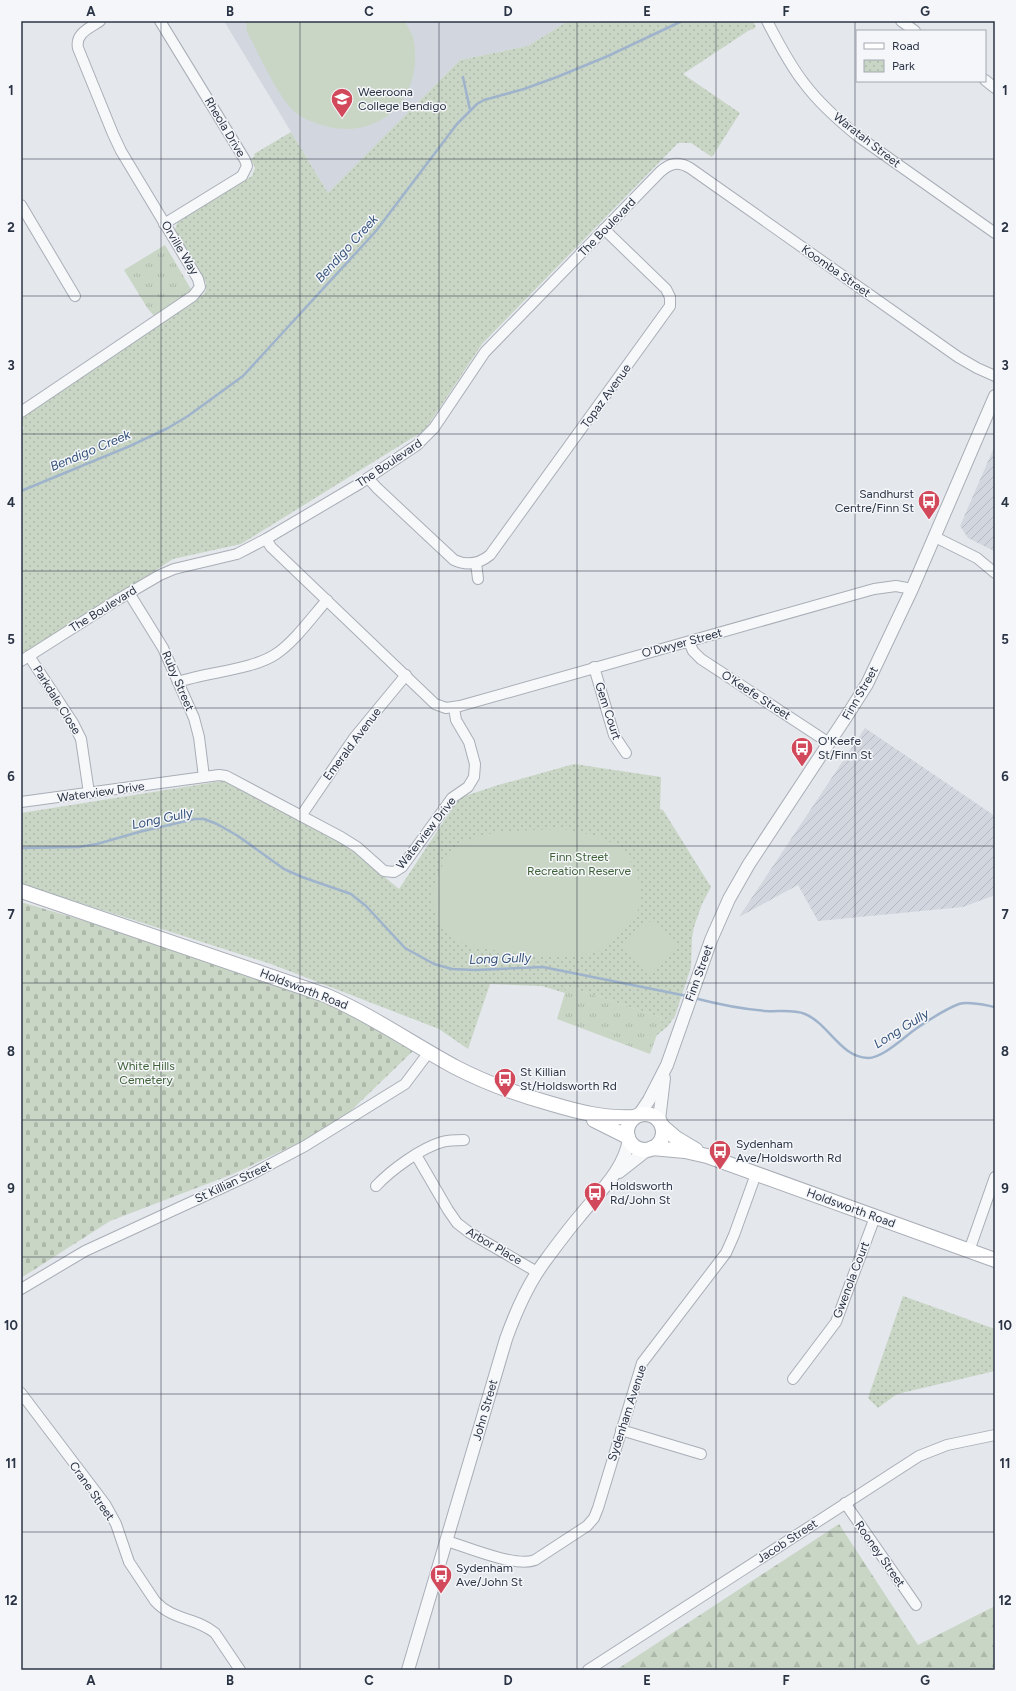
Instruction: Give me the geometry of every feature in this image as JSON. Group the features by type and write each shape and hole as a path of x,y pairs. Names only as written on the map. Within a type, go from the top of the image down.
{"main road":[{"name":"Holdsworth Road","path":"23,892 313,990 365,1014 456,1068 484,1081 516,1093 572,1110 602,1123 628,1138"},
{"name":"Holdsworth Road","path":"572,1110 616,1118 637,1116"},
{"path":"649,1115 660,1123 662,1137 657,1146 650,1149 636,1147 628,1138 628,1126 637,1116 649,1115"},
{"name":"Holdsworth Road","path":"660,1123 683,1142 707,1156"},
{"name":"Holdsworth Road","path":"650,1149 685,1151 707,1156 995,1260"}],"street":[{"name":"Orville Way","path":"21,412 197,293 200,287 198,279 117,143 78,48 77,40 80,34 100,21"},
{"name":"Rheola Drive","path":"160,21 245,160 247,166 242,176 164,224"},
{"name":"Waratah Street","path":"767,21 790,62 804,83 840,122 995,233"},
{"path":"901,21 914,30"},
{"path":"986,81 995,88"},
{"name":"The Boulevard","path":"25,659 160,575 174,569 237,554 266,539 368,478 417,445 430,434 485,352 663,169 679,163"},
{"name":"Koomba Street","path":"679,163 690,168 958,358 995,376"},
{"path":"22,211 75,296"},
{"name":"Topaz Avenue","path":"476,563 486,559 493,551 670,306 670,297 666,289 604,230"},
{"name":"Finn Street","path":"637,1116 649,1100 667,1065 715,930 735,888 866,684 912,590 995,396"},
{"path":"368,478 450,557 465,564 476,563 478,579"},
{"path":"935,537 977,558 995,573"},
{"path":"266,539 271,547 437,705 446,708 454,708"},
{"name":"O'Dwyer Street","path":"454,708 594,667 689,642 878,588 896,586 912,590"},
{"name":"Ruby Street","path":"129,593 158,638 178,682 197,729 204,778"},
{"path":"178,682 256,663 270,658 288,643 327,600"},
{"name":"O'Keefe Street","path":"689,642 693,651 701,659 829,743"},
{"name":"Parkdale Close","path":"25,659 73,723 81,740 89,793"},
{"name":"Gem Court","path":"594,667 614,735 626,754"},
{"name":"Emerald Avenue","path":"301,816 354,738 406,675"},
{"name":"Waterview Drive","path":"21,802 223,775 230,777 352,844 384,871 391,872 400,869 452,798 468,787 474,777 475,764 469,742 456,720 454,708"},
{"name":"St Killian Street","path":"21,1289 85,1251 250,1175 299,1150 400,1087 410,1079 429,1052"},
{"name":"Finn Street","path":"660,1123 667,1065"},
{"name":"John Street","path":"408,1670 506,1339 523,1295 537,1272 578,1218 614,1176 625,1156 628,1138"},
{"path":"376,1186 395,1167 416,1155 441,1142 464,1140"},
{"name":"John Street","path":"614,1176 650,1149"},
{"name":"Arbor Place","path":"416,1155 457,1223 470,1233 507,1252 537,1272"},
{"name":"Sydenham Avenue","path":"447,1541 514,1562 528,1562 535,1560 591,1523 596,1513 642,1362 726,1253 756,1174"},
{"path":"969,1251 995,1177"},
{"name":"Gwenola Court","path":"793,1379 836,1322 875,1217"},
{"name":"Crane Street","path":"21,1393 105,1504 116,1524 129,1562 155,1601 160,1607 172,1614 210,1629 240,1670"},
{"path":"621,1430 701,1454"},
{"name":"Jacob Street","path":"588,1670 919,1456 946,1445 995,1435"},
{"name":"Rooney Street","path":"845,1503 916,1605"}],"shaded area":[{"name":"Weeroona College Bendigo","path":"224,21 568,21 528,46 460,60 328,193"},
{"path":"995,445 995,553 968,538 960,526"},
{"path":"865,728 995,816 995,895 963,907 818,921 798,885 739,917"}],"green space":[{"path":"246,21 405,21 413,37 415,57 413,76 407,93 397,107 384,118 368,126 349,129 329,127 307,119 295,112 282,97 247,32"},
{"path":"568,21 753,21 756,27 683,74 740,113 712,157 691,143 678,143 482,344 425,430 241,544 173,559 21,657 21,431 24,428 21,423 21,418 204,294 206,290 206,283 176,233 175,229 178,221 252,176 255,168 251,159 255,156 254,154 291,132 328,193 460,60 528,46"},
{"path":"165,245 192,291 155,317 148,309 124,270"},
{"name":"Finn Street Recreation Reserve","path":"574,764 661,777 660,809 663,810 711,887 702,904 694,927 691,967 675,1016 668,1026 656,1036 663,1018 567,986 565,993 542,986 490,984 468,1049 439,1029 271,964 21,884 21,813 227,781 350,848 399,889 459,798 495,786"},
{"name":"Finn Street Recreation Reserve","path":"563,829 609,841 622,850 630,860 638,877 641,895 640,903 638,911 620,934 596,952 585,955 557,956 511,952 470,946 457,940 446,932 439,922 434,910 433,897 435,883 441,868 455,848 473,838 485,835 511,831"},
{"name":"White Hills Cemetery","path":"21,902 85,921 339,1006 415,1049 335,1126 233,1174 110,1221 21,1278"},
{"path":"653,919 678,948 647,974 622,946"},
{"path":"567,986 663,1018 650,1054 557,1019"},
{"path":"903,1296 995,1329 995,1371 897,1394 878,1408 868,1398"},
{"path":"839,1524 918,1645 995,1606 995,1670 616,1670"}],"waterway":[{"name":"Bendigo Creek","path":"21,491 130,446 168,428 188,416 243,376 376,231 457,124 477,104 484,100 524,89 557,77 608,56 682,21"},
{"path":"463,77 470,110"},
{"name":"Long Gully","path":"21,848 79,847 97,844 139,832 195,819 204,819 217,824 238,836 284,869 302,877 351,894 366,906 405,948 434,964 452,969 475,970 543,967 687,996"},
{"name":"Long Gully","path":"694,998 747,1009 800,1012 821,1025 850,1052 858,1056 868,1058 880,1055 887,1051 922,1025 954,1006 967,1003 995,1007"}],"place":[{"name":"Weeroona College Bendigo","path":"342,118"},
{"name":"Sandhurst Centre/Finn St","path":"929,520"},
{"name":"O'Keefe St/Finn St","path":"802,768"},
{"name":"St Killian St/Holdsworth Rd","path":"505,1098"},
{"name":"Sydenham Ave/Holdsworth Rd","path":"720,1170"},
{"name":"Holdsworth Rd/John St","path":"595,1212"},
{"name":"Sydenham Ave/John St","path":"441,1594"}]}
